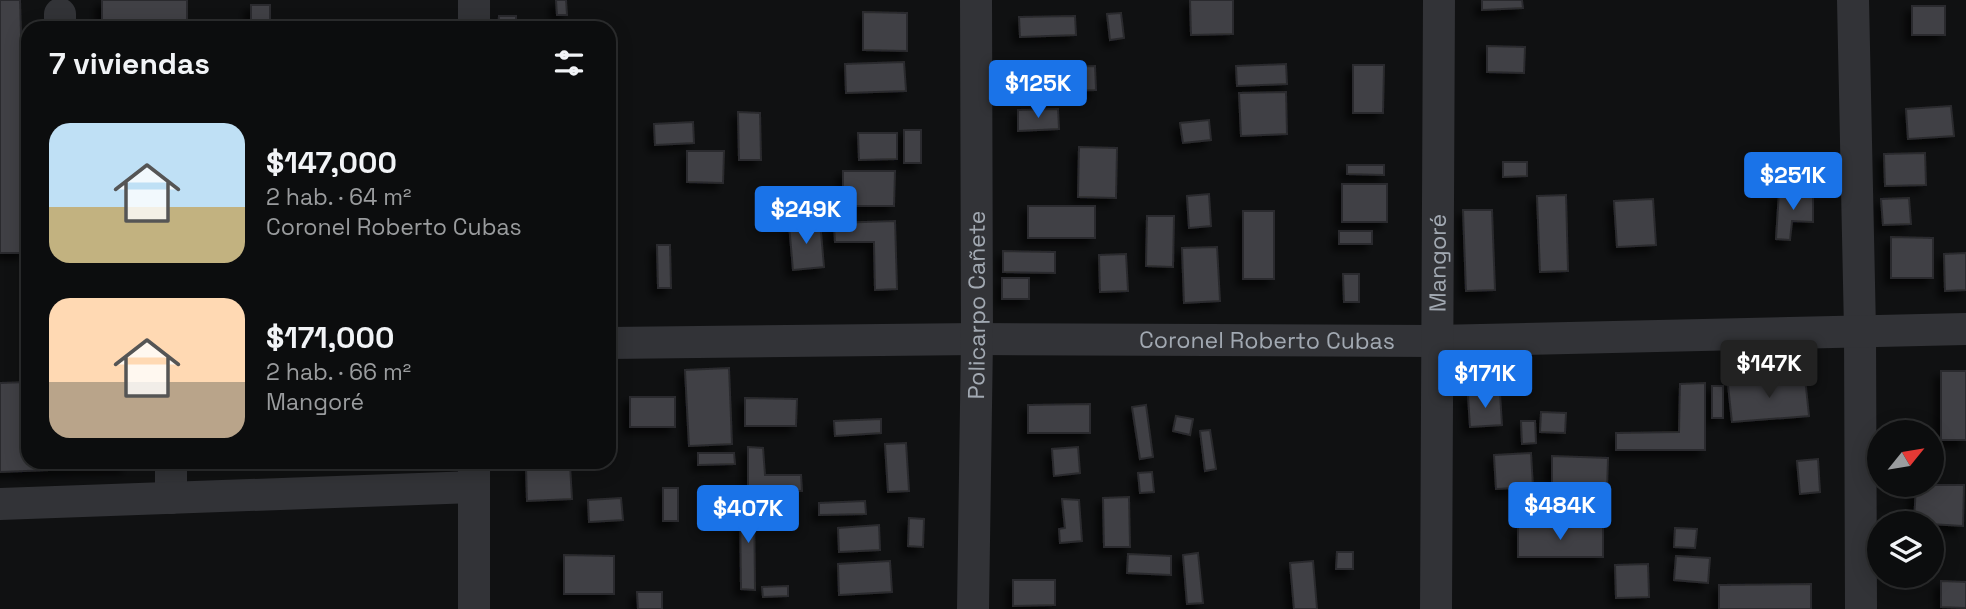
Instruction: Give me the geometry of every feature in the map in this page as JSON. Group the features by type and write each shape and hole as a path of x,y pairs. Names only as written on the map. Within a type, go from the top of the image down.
{"street":[{"path":"474,0 474,21"},
{"name":"Policarpo Cañete","path":"973,609 977,339 976,0"},
{"name":"Mangoré","path":"1436,609 1435,341 1439,0"},
{"path":"1853,0 1860,330 1861,609"},
{"name":"Coronel Roberto Cubas","path":"616,343 977,339 1435,341 1966,329"},
{"path":"171,469 171,498"},
{"path":"0,504 171,498 474,474 474,609"}],"building":[{"path":"0,0 20,0 21,253 0,253"},
{"path":"102,0 187,0 187,21 102,21"},
{"path":"556,0 566,0 567,15 557,15"},
{"path":"1190,0 1233,0 1233,34 1191,35"},
{"path":"1482,0 1522,0 1523,8 1482,10"},
{"path":"251,5 270,5 270,21 251,21"},
{"path":"1912,6 1945,6 1945,35 1912,35"},
{"path":"863,12 907,13 907,51 863,50"},
{"path":"1121,13 1124,38 1110,40 1107,14"},
{"path":"499,16 516,16 516,21 499,21"},
{"path":"1075,16 1076,35 1020,37 1019,17"},
{"path":"1487,46 1525,47 1524,73 1487,72"},
{"path":"904,62 906,91 846,93 845,64"},
{"path":"1286,64 1287,84 1237,86 1236,66"},
{"path":"1353,65 1384,65 1383,113 1353,113"},
{"path":"1095,66 1096,90 1020,92 1020,69"},
{"path":"1286,92 1287,134 1241,136 1239,93"},
{"path":"1951,106 1954,136 1908,139 1906,109"},
{"path":"1058,109 1059,129 1018,131 1018,110"},
{"path":"738,112 760,113 761,160 739,160"},
{"path":"1209,120 1211,140 1183,143 1180,123"},
{"path":"693,122 694,143 655,145 654,124"},
{"path":"904,130 921,130 921,163 904,163"},
{"path":"858,133 897,133 897,159 859,160"},
{"path":"1079,147 1117,148 1116,198 1078,197"},
{"path":"687,151 724,151 723,183 687,182"},
{"path":"1925,153 1926,185 1885,186 1884,154"},
{"path":"1503,162 1527,162 1527,176 1503,177"},
{"path":"1347,165 1384,165 1384,175 1347,174"},
{"path":"843,171 895,171 894,206 843,206"},
{"path":"1342,184 1387,184 1387,222 1342,222"},
{"path":"1779,192 1813,195 1813,222 1792,221 1790,240 1776,239"},
{"path":"1209,194 1211,226 1189,228 1187,196"},
{"path":"1566,195 1568,271 1540,272 1537,196"},
{"path":"1909,198 1911,224 1883,225 1881,199"},
{"path":"1653,199 1656,245 1617,247 1614,201"},
{"path":"1028,206 1095,206 1095,238 1028,238"},
{"path":"1463,210 1492,210 1495,290 1466,291"},
{"path":"1243,211 1274,211 1274,279 1243,279"},
{"path":"1147,216 1174,216 1173,267 1146,266"},
{"path":"820,221 824,267 793,270 789,224"},
{"path":"895,221 897,289 875,290 874,242 835,242 834,223"},
{"path":"1339,231 1372,231 1372,244 1339,244"},
{"path":"1891,237 1933,238 1933,278 1891,278"},
{"path":"657,245 670,245 671,288 658,288"},
{"path":"1217,247 1220,301 1184,303 1182,248"},
{"path":"1003,251 1055,252 1055,273 1003,272"},
{"path":"1966,253 1966,290 1945,291 1944,254"},
{"path":"1126,254 1128,291 1100,292 1099,255"},
{"path":"1343,274 1359,274 1359,302 1344,302"},
{"path":"1002,278 1029,278 1029,299 1002,299"},
{"path":"729,368 732,444 689,446 685,370"},
{"path":"1941,371 1966,371 1966,440 1944,440 1944,420 1941,420"},
{"path":"1805,378 1809,416 1732,422 1728,385"},
{"path":"21,382 21,469 76,469 0,472 0,383"},
{"path":"1705,383 1705,450 1616,450 1616,433 1679,432 1680,384"},
{"path":"1712,386 1723,386 1723,418 1712,418"},
{"path":"1500,394 1502,425 1470,427 1468,395"},
{"path":"630,397 675,397 675,427 630,427"},
{"path":"745,398 797,399 796,426 745,426"},
{"path":"1090,404 1090,433 1028,433 1028,405"},
{"path":"1146,405 1153,457 1140,459 1132,407"},
{"path":"1541,412 1566,413 1565,433 1540,432"},
{"path":"1176,416 1193,419 1190,435 1173,431"},
{"path":"881,419 881,433 835,436 834,421"},
{"path":"1521,421 1535,421 1536,443 1522,444"},
{"path":"1210,430 1216,469 1205,471 1200,431"},
{"path":"906,443 909,491 888,492 885,444"},
{"path":"748,447 763,448 765,475 801,475 802,491 748,491"},
{"path":"1078,447 1080,473 1054,476 1052,449"},
{"path":"698,453 734,453 735,464 698,465"},
{"path":"1531,453 1533,487 1496,489 1494,455"},
{"path":"1552,456 1608,458 1607,488 1552,486"},
{"path":"1818,459 1820,492 1800,494 1797,461"},
{"path":"526,469 570,469 572,499 527,501"},
{"path":"1152,472 1154,492 1140,493 1138,473"},
{"path":"1944,485 1964,485 1963,526 1944,525 1944,511 1915,511 1915,497 1944,497"},
{"path":"663,488 678,488 678,521 663,521"},
{"path":"1129,497 1130,547 1104,547 1103,498"},
{"path":"621,498 623,520 589,522 588,500"},
{"path":"1062,499 1079,500 1082,541 1060,543 1059,529 1065,528"},
{"path":"740,501 754,501 755,590 741,589"},
{"path":"865,501 866,514 819,515 819,503"},
{"path":"909,518 924,519 923,547 908,546"},
{"path":"879,525 880,550 839,552 838,528"},
{"path":"1518,526 1603,526 1603,557 1518,557"},
{"path":"1675,528 1697,529 1695,548 1674,547"},
{"path":"1337,552 1353,552 1353,569 1336,569"},
{"path":"1198,553 1203,603 1187,604 1183,555"},
{"path":"1128,554 1171,556 1171,575 1127,573"},
{"path":"564,555 614,556 614,594 564,594"},
{"path":"1676,556 1710,558 1708,583 1674,580"},
{"path":"890,561 892,592 839,595 838,564"},
{"path":"1313,561 1317,609 1294,609 1290,563"},
{"path":"1648,564 1649,597 1616,598 1615,565"},
{"path":"1013,580 1055,580 1055,605 1013,606"},
{"path":"1944,581 1966,582 1966,608 1941,607 1941,588 1944,588"},
{"path":"1811,584 1811,609 1719,609 1719,585"},
{"path":"788,586 788,596 763,597 762,587"},
{"path":"637,592 662,592 662,609 638,609"}]}
